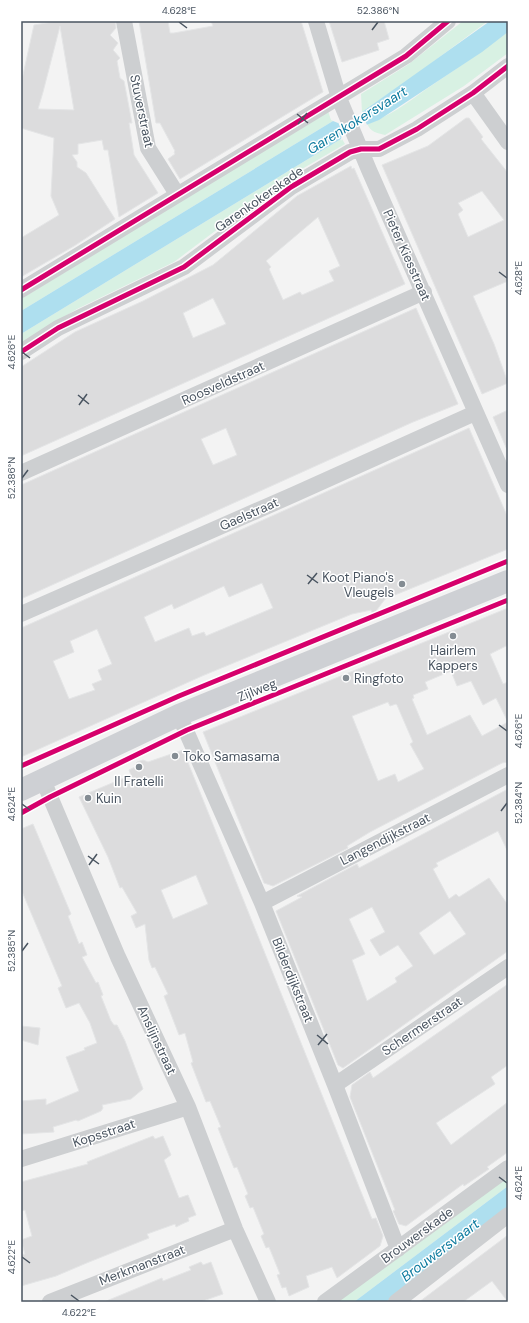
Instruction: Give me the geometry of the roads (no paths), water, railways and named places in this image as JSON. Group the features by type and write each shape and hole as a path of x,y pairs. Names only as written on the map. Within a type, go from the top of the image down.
{"main road":[{"name":"Zijlweg","path":"21,790 179,716 508,581"}],"street":[{"name":"Stuverstraat","path":"124,21 148,148 177,194"},
{"name":"Pieter Kiesstraat","path":"316,21 339,98 355,132 369,170 508,485"},
{"path":"21,290 406,56 448,21"},
{"name":"Garenkokerskade","path":"21,352 58,328 184,266 291,187 350,152 361,149 379,148 417,129 473,93 508,66"},
{"path":"473,93 508,142"},
{"name":"Roosveldstraat","path":"21,473 424,292"},
{"name":"Gaelstraat","path":"21,614 476,413"},
{"name":"Bilderdijkstraat","path":"179,716 262,902 398,1249"},
{"name":"Langendijkstraat","path":"262,902 508,775"},
{"name":"Anslijnstraat","path":"43,780 118,957 188,1107 235,1229 268,1302"},
{"name":"Schermerstraat","path":"335,1085 508,967"},
{"name":"Kopsstraat","path":"21,1159 188,1107"},
{"name":"Brouwerskade","path":"325,1302 508,1168"},
{"path":"396,1302 508,1215"},
{"name":"Merkmanstraat","path":"50,1302 235,1229"}],"water":[{"name":"Garenkokersvaart","path":"490,21 508,21 508,32 482,52 379,120 343,134 341,139 21,334 21,311 333,121 338,123 362,112"},
{"name":"Brouwersvaart","path":"508,1186 508,1208 386,1302 354,1302"}],"place":[{"name":"Koot Piano's Vleugels","path":"402,584"},
{"name":"Hairlem Kappers","path":"453,636"},
{"name":"Ringfoto","path":"346,678"},
{"name":"Toko Samasama","path":"175,756"},
{"name":"Il Fratelli","path":"139,767"},
{"name":"Kuin","path":"88,798"}]}
